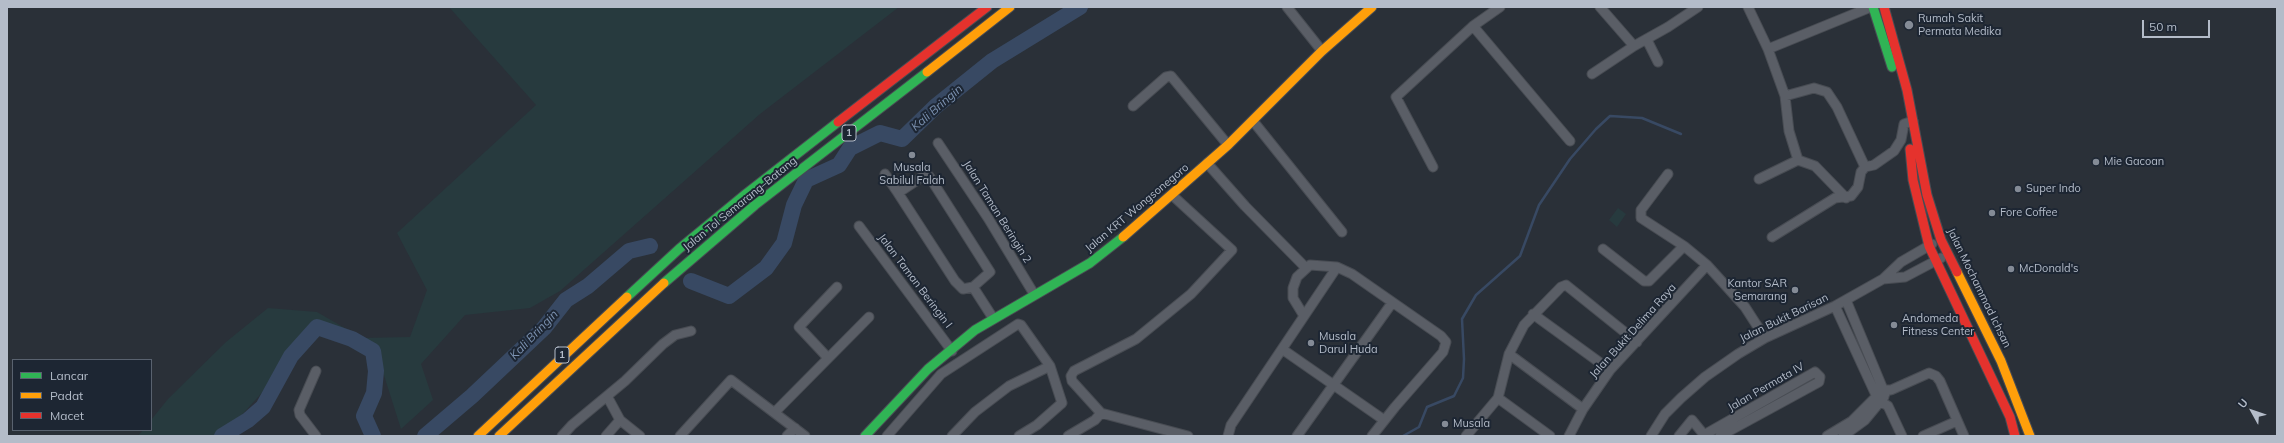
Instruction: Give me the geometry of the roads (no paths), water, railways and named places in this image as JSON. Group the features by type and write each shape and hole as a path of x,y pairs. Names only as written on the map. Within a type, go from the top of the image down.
{"main road":[{"name":"Jalan Tol Semarang–Batang","path":"478,436 679,249 747,193 987,7"},
{"name":"Jalan Tol Semarang–Batang","path":"499,436 690,259 755,205 1010,7"},
{"name":"Jalan KRT Wongsonegoro","path":"865,436 928,369 993,318 1090,263 1172,195 1253,121 1322,51 1372,7"},
{"name":"Jalan Mochammad Ichsan","path":"1872,7 1909,122 1927,195 1941,240 2001,361 2030,436"},
{"name":"Jalan Mochammad Ichsan","path":"1884,7 1905,83 1913,180 1929,246 1935,261 1956,299 2010,417 2015,436"}],"street":[{"path":"1432,167 1396,97 1473,26 1500,7"},
{"path":"1592,74 1634,46 1647,40 1698,7"},
{"path":"1748,7 1768,49 1785,96 1789,132 1798,160"},
{"path":"1768,49 1872,7"},
{"path":"1289,8 1322,51"},
{"path":"1601,8 1634,46"},
{"path":"1473,26 1570,141"},
{"path":"1647,40 1658,62"},
{"path":"1133,106 1166,77 1171,76 1228,145"},
{"path":"1785,96 1814,88 1827,92 1837,107 1865,167"},
{"path":"1253,121 1342,232"},
{"path":"1772,237 1835,198 1846,198 1855,192 1859,176 1865,167 1874,165 1899,145 1909,122"},
{"name":"Jalan Taman Beringin 2","path":"938,143 988,218 1034,294"},
{"path":"1759,178 1798,160 1815,166 1846,198"},
{"path":"1208,163 1245,206 1306,268"},
{"path":"885,174 898,194 955,281 963,289 973,287 990,272 929,176 925,174 898,194"},
{"path":"1668,174 1640,214 1646,222 1684,246 1707,265 1745,307 1765,338"},
{"path":"1172,195 1232,250 1191,294 1136,339 1074,371 1071,376 1072,381 1100,412 1188,436"},
{"name":"Jalan Taman Beringin I","path":"859,226 952,351"},
{"name":"Jalan Bukit Barisan","path":"1652,436 1665,414 1704,377 1765,338 1835,306 1883,279 1901,262 1941,240"},
{"path":"1603,249 1644,281 1649,281 1684,246"},
{"name":"Jalan Bukit Barisan","path":"1883,279 1906,277 1948,254"},
{"path":"1304,316 1293,298 1293,288 1297,277 1306,268 1316,264 1336,267 1352,274 1441,336 1446,342 1443,352 1372,436"},
{"name":"Jalan Bukit Delima Raya","path":"1569,436 1583,409 1610,370 1638,342 1707,265"},
{"path":"1228,436 1232,425 1336,267"},
{"path":"1466,436 1498,398 1509,354 1516,338 1533,314 1558,289 1566,285 1638,342"},
{"path":"828,358 799,327 837,287"},
{"path":"973,287 993,318"},
{"path":"1846,300 1884,396 1902,436"},
{"path":"1297,436 1392,303"},
{"path":"1835,306 1884,396"},
{"path":"1533,314 1610,370"},
{"path":"775,412 869,317"},
{"path":"887,436 941,374 1018,324 1021,325 1050,366 1062,403 1037,425 1019,436"},
{"path":"562,436 572,424 625,381 663,344 675,335 691,331"},
{"path":"1282,349 1384,420"},
{"path":"1509,354 1583,409"},
{"path":"952,436 975,412 1009,386 1050,366"},
{"path":"311,435 300,415 300,406 316,371"},
{"name":"Jalan Permata IV","path":"1705,436 1763,407 1819,382 1820,376 1815,372 1763,407 1720,436"},
{"path":"1843,436 1884,396 1912,380 1929,373 1936,376 1964,436"},
{"path":"680,436 729,380 775,412 805,436"},
{"path":"607,396 620,420 640,436"},
{"path":"1498,398 1550,436"},
{"path":"1072,435 1095,420 1100,412"},
{"path":"606,436 620,420"},
{"path":"1679,436 1692,420 1705,436"},
{"path":"1923,436 1956,421"},
{"path":"1827,436 1854,424"},
{"path":"787,436 795,428"}],"waterway":[{"name":"Kali Bringin","path":"691,281 729,296 766,268 784,243 794,205 806,180 839,165 850,148 880,133 902,139 936,106 992,61 1080,7"},
{"path":"1403,436 1419,427 1427,407 1454,396 1463,378 1464,359 1462,319 1476,295 1520,256 1539,205 1570,159 1596,129 1610,116 1642,118 1681,134"},
{"name":"Kali Bringin","path":"425,436 472,396 544,328 566,300 588,286 629,251 650,246"},
{"name":"Kali Bringin","path":"222,436 248,420 263,407 291,356 317,327 352,339 373,351 376,371 374,393 364,416 373,436"}],"place":[{"name":"Rumah Sakit Permata Medika","path":"1909,25"},
{"name":"Musala Sabilul Falah","path":"912,155"},
{"name":"Mie Gacoan","path":"2096,162"},
{"name":"Super Indo","path":"2018,189"},
{"name":"Fore Coffee","path":"1992,213"},
{"name":"McDonald's","path":"2011,269"},
{"name":"Kantor SAR Semarang","path":"1795,290"},
{"name":"Andomeda Fitness Center","path":"1894,325"},
{"name":"Musala Darul Huda","path":"1311,343"},
{"name":"Musala","path":"1445,424"}]}
